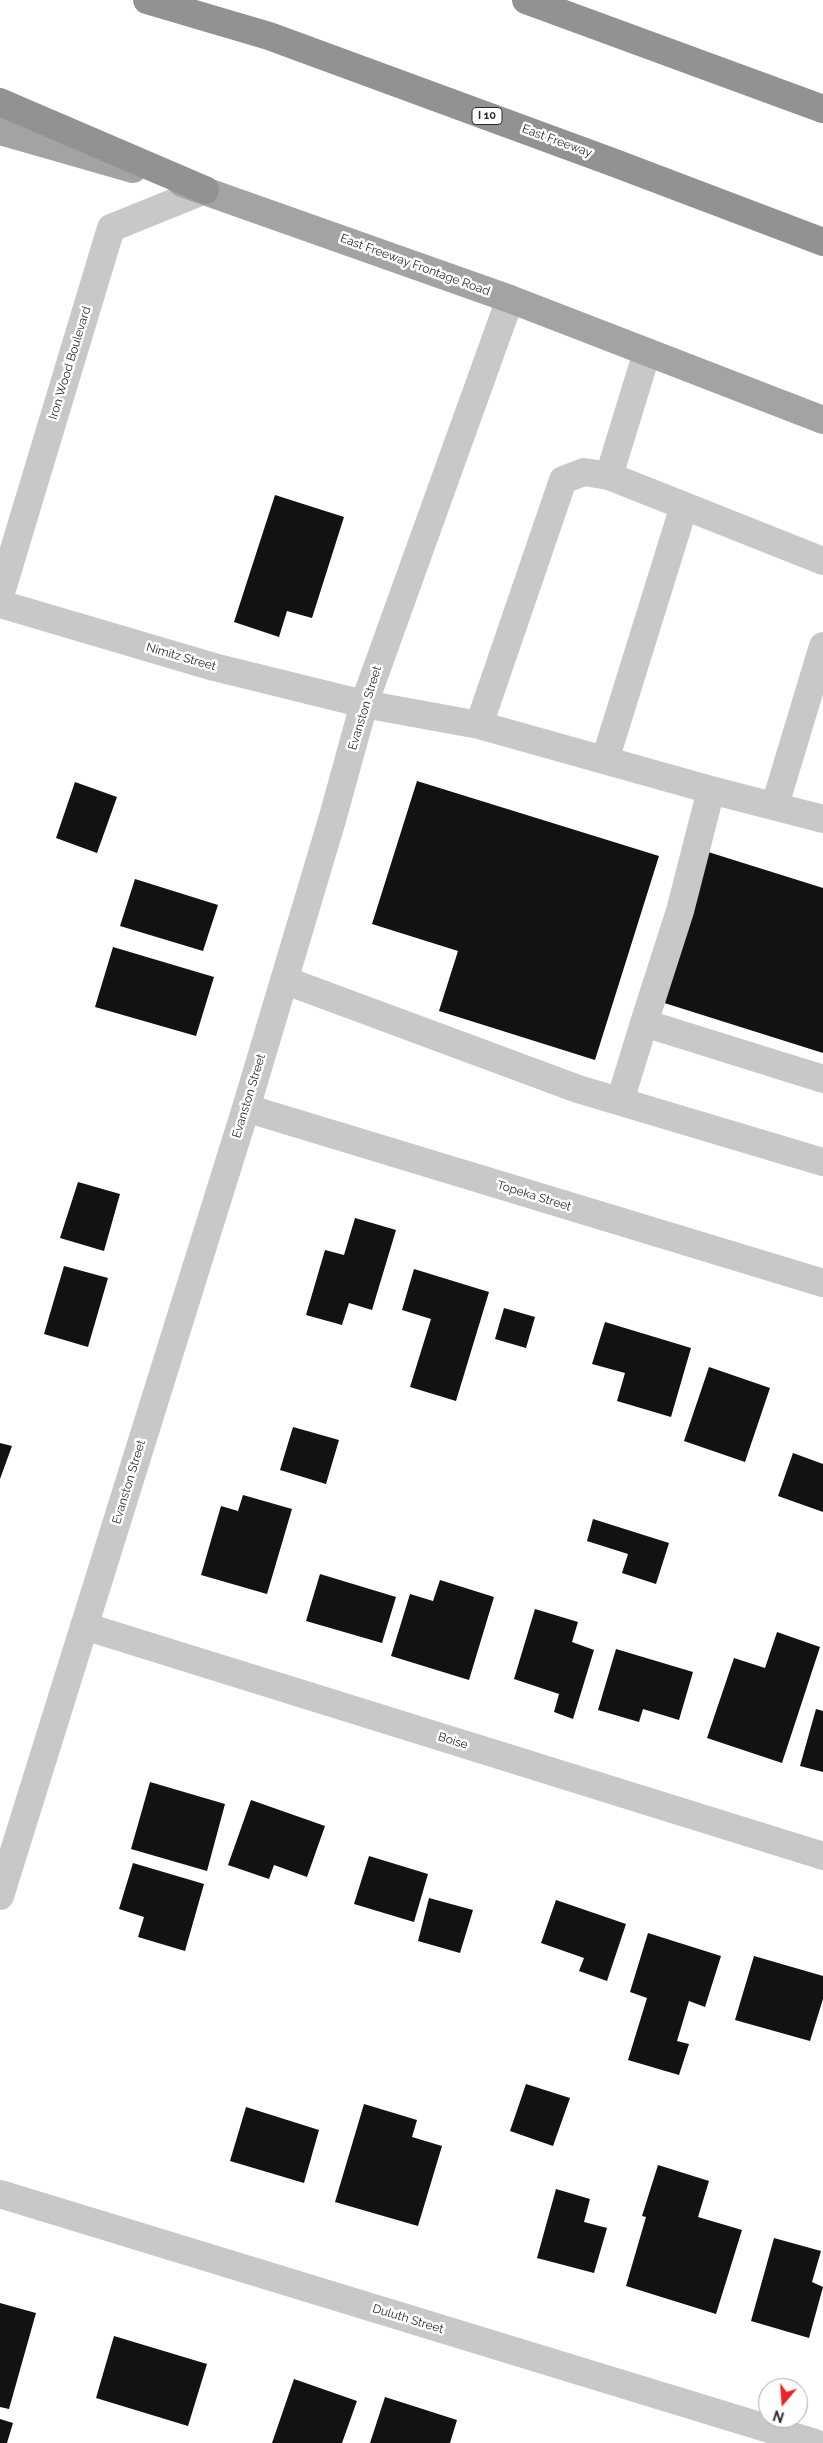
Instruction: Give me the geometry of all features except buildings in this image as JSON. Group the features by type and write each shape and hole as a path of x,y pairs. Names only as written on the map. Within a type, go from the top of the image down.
{"highway":[{"name":"East Freeway","path":"147,0 268,36 612,162 823,242"},
{"path":"526,0 823,109"},
{"path":"0,102 205,190"}],"main road":[{"name":"East Freeway Frontage Road","path":"0,131 205,190 510,299 823,420"}],"street":[{"name":"Iron Wood Boulevard","path":"0,596 111,228 205,190"},
{"name":"Evanston Street","path":"0,1896 246,1108 364,704 510,299"},
{"path":"609,476 647,352"},
{"path":"479,725 563,480 584,472 609,476 823,561"},
{"path":"605,760 684,506"},
{"name":"Nimitz Street","path":"0,604 214,667 364,704 479,725 711,790 775,805 823,819"},
{"path":"775,805 823,646"},
{"path":"620,1101 680,911 711,790"},
{"path":"284,980 578,1089 823,1162"},
{"path":"644,1023 823,1079"},
{"name":"Topeka Street","path":"246,1108 823,1283"},
{"name":"Boise","path":"84,1626 823,1856"},
{"name":"Duluth Street","path":"0,2194 816,2443"}]}
